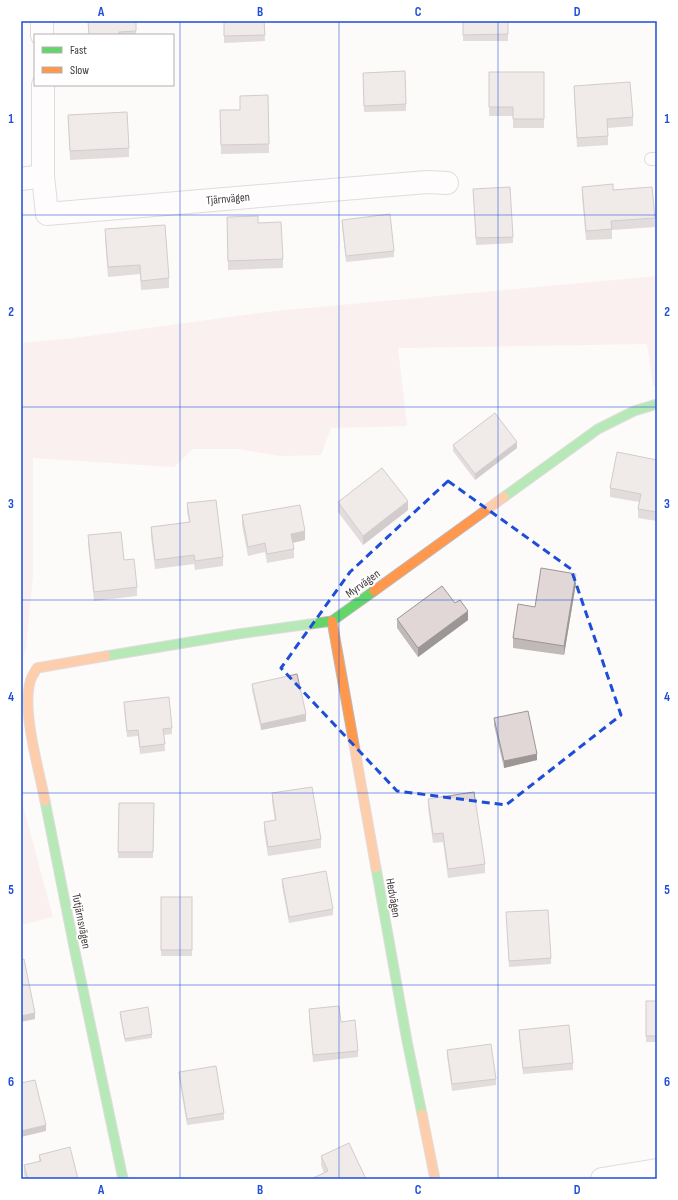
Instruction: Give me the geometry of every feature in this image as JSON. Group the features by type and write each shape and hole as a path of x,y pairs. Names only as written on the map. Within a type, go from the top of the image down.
{"street":[{"path":"42,21 42,34"},
{"name":"Tjärnvägen","path":"43,86 43,176 47,214 427,182 447,183"},
{"path":"21,178 43,176"},
{"name":"Myrvägen","path":"37,668 238,634 332,621 598,429 634,411 657,404"},
{"name":"Hedvägen","path":"332,621 407,1041 434,1179"},
{"name":"Tutjärnsvägen","path":"37,668 30,681 29,721 74,947 123,1179"},
{"path":"602,1179 657,1170"}],"highlighted area":[{"path":"448,481 571,569 621,715 506,805 397,791 281,668 350,572"}],"shaded area":[{"path":"657,276 657,386 653,386 647,344 398,348 407,426 331,428 321,455 280,456 238,449 193,449 174,467 33,458 33,575 26,648 21,664 21,343 74,338 275,311"},
{"path":"21,799 53,917 21,925"}],"building":[{"path":"88,21 136,21 136,31 119,32 119,34 89,34"},
{"path":"224,21 264,21 265,35 224,36"},
{"path":"463,21 508,21 508,34 463,35"},
{"path":"405,71 406,104 364,106 363,73"},
{"path":"489,72 544,72 544,119 513,119 513,107 489,107"},
{"path":"630,82 633,117 607,119 608,136 577,138 574,86"},
{"path":"268,95 269,144 221,145 220,110 240,110 240,96"},
{"path":"127,112 129,148 70,151 68,115"},
{"path":"613,184 613,190 652,187 655,218 611,221 612,229 586,231 582,187"},
{"path":"510,187 513,237 476,238 473,189"},
{"path":"390,214 394,251 346,256 342,220"},
{"path":"258,216 258,223 281,222 283,259 228,261 227,217"},
{"path":"165,225 169,278 141,281 140,265 108,267 105,229"},
{"path":"495,413 517,442 475,474 453,445"},
{"path":"617,452 657,460 657,512 638,509 641,494 610,488"},
{"path":"382,468 408,501 363,536 338,502"},
{"path":"216,500 223,557 195,561 194,555 155,560 151,527 190,522 187,503"},
{"path":"300,505 305,531 291,534 294,549 267,554 265,543 248,547 242,515"},
{"path":"121,532 124,560 134,559 137,587 94,592 88,535"},
{"path":"541,568 576,574 564,646 513,638 518,604 535,607"},
{"path":"442,586 455,603 460,600 468,611 418,648 397,619"},
{"path":"297,674 306,714 261,724 252,684"},
{"path":"169,697 172,728 163,729 165,744 140,747 138,730 127,731 124,702"},
{"path":"528,711 537,754 504,761 494,718"},
{"path":"312,787 321,839 268,847 264,822 276,820 272,793"},
{"path":"474,792 485,864 448,869 443,833 433,834 428,799"},
{"path":"119,803 154,803 153,852 118,852"},
{"path":"326,871 333,909 289,917 282,879"},
{"path":"161,897 192,897 192,950 161,950"},
{"path":"548,910 551,958 509,961 506,912"},
{"path":"24,959 35,1013 21,1016 21,960"},
{"path":"646,1001 657,1001 657,1036 646,1036"},
{"path":"339,1006 341,1022 355,1020 358,1051 313,1055 309,1009"},
{"path":"148,1007 152,1034 125,1039 120,1012"},
{"path":"569,1025 573,1063 523,1068 519,1030"},
{"path":"491,1044 496,1079 452,1084 447,1050"},
{"path":"216,1066 224,1113 187,1119 179,1072"},
{"path":"35,1080 46,1125 21,1131 21,1083"},
{"path":"349,1143 366,1179 311,1179 328,1171 321,1156"},
{"path":"70,1147 78,1179 28,1179 24,1165 41,1161 39,1155"}],"traffic: fast":[{"path":"504,497 598,429 634,411 657,404"},
{"path":"106,656 238,634 332,621 374,591"},
{"path":"45,801 123,1179"},
{"path":"376,868 407,1041 422,1114"}],"traffic: slow":[{"path":"374,591 504,497"},
{"path":"332,621 376,868"},
{"path":"45,801 32,741 28,709 28,695 31,678 37,668 106,656"},
{"path":"422,1114 435,1179"}]}
